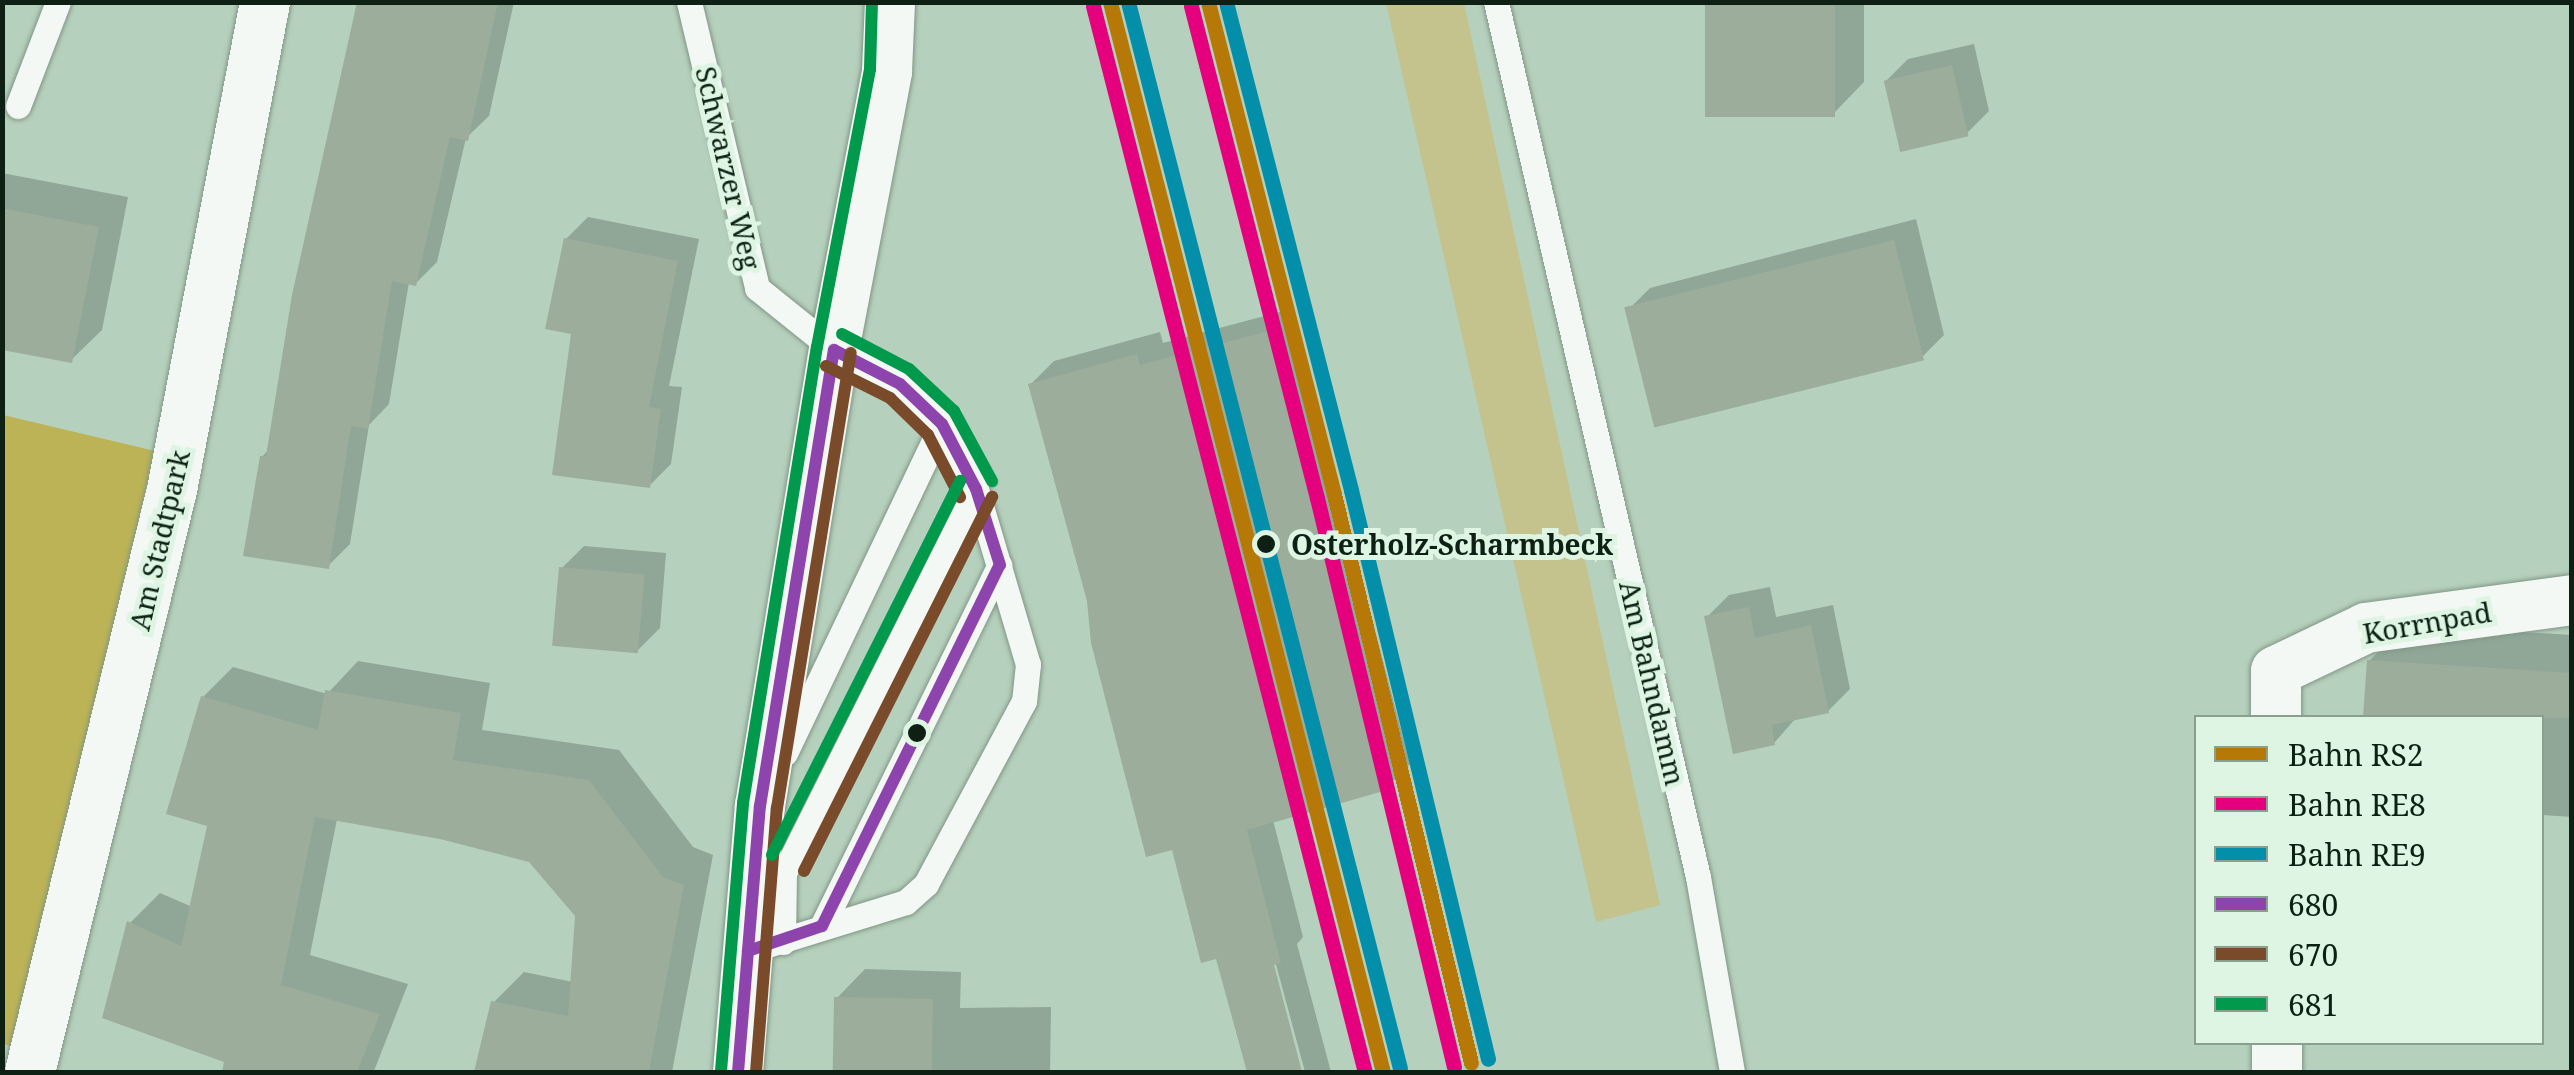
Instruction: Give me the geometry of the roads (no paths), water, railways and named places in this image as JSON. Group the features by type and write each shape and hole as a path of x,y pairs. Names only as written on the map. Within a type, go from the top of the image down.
{"street":[{"name":"Am Stadtpark","path":"30,1072 172,490 265,2"},
{"path":"738,1072 766,947 760,806 834,350 886,71 890,2"},
{"name":"Korrnpad","path":"2276,715 2276,670 2366,628 2572,600"},
{"path":"2277,1045 2277,1072"},
{"path":"2,1070 11,1072"}],"lane":[{"path":"18,106 58,2"},
{"name":"Schwarzer Weg","path":"689,2 757,288 834,350 900,384 942,424 976,488 1028,664 1024,701 926,884 906,902 766,947"},
{"name":"Am Bahndamm","path":"1496,2 1698,877 1732,1072"},
{"path":"760,806 942,424"},
{"path":"766,947 784,873 976,488"},
{"path":"822,926 1000,565"}],"rail line":[{"name":"RS2","path":"1110,2 1383,1072"},
{"name":"RE9","path":"1128,2 1400,1068"},
{"name":"RS2","path":"1208,2 1334,494 1471,1063"},
{"name":"RE9","path":"1226,2 1351,490 1488,1059"},
{"name":"RE8","path":"1093,6 1365,1072"},
{"name":"RE8","path":"1191,6 1317,498 1454,1067"}],"place":[{"name":"Osterholz-Scharmbeck","path":"1266,544"}]}
